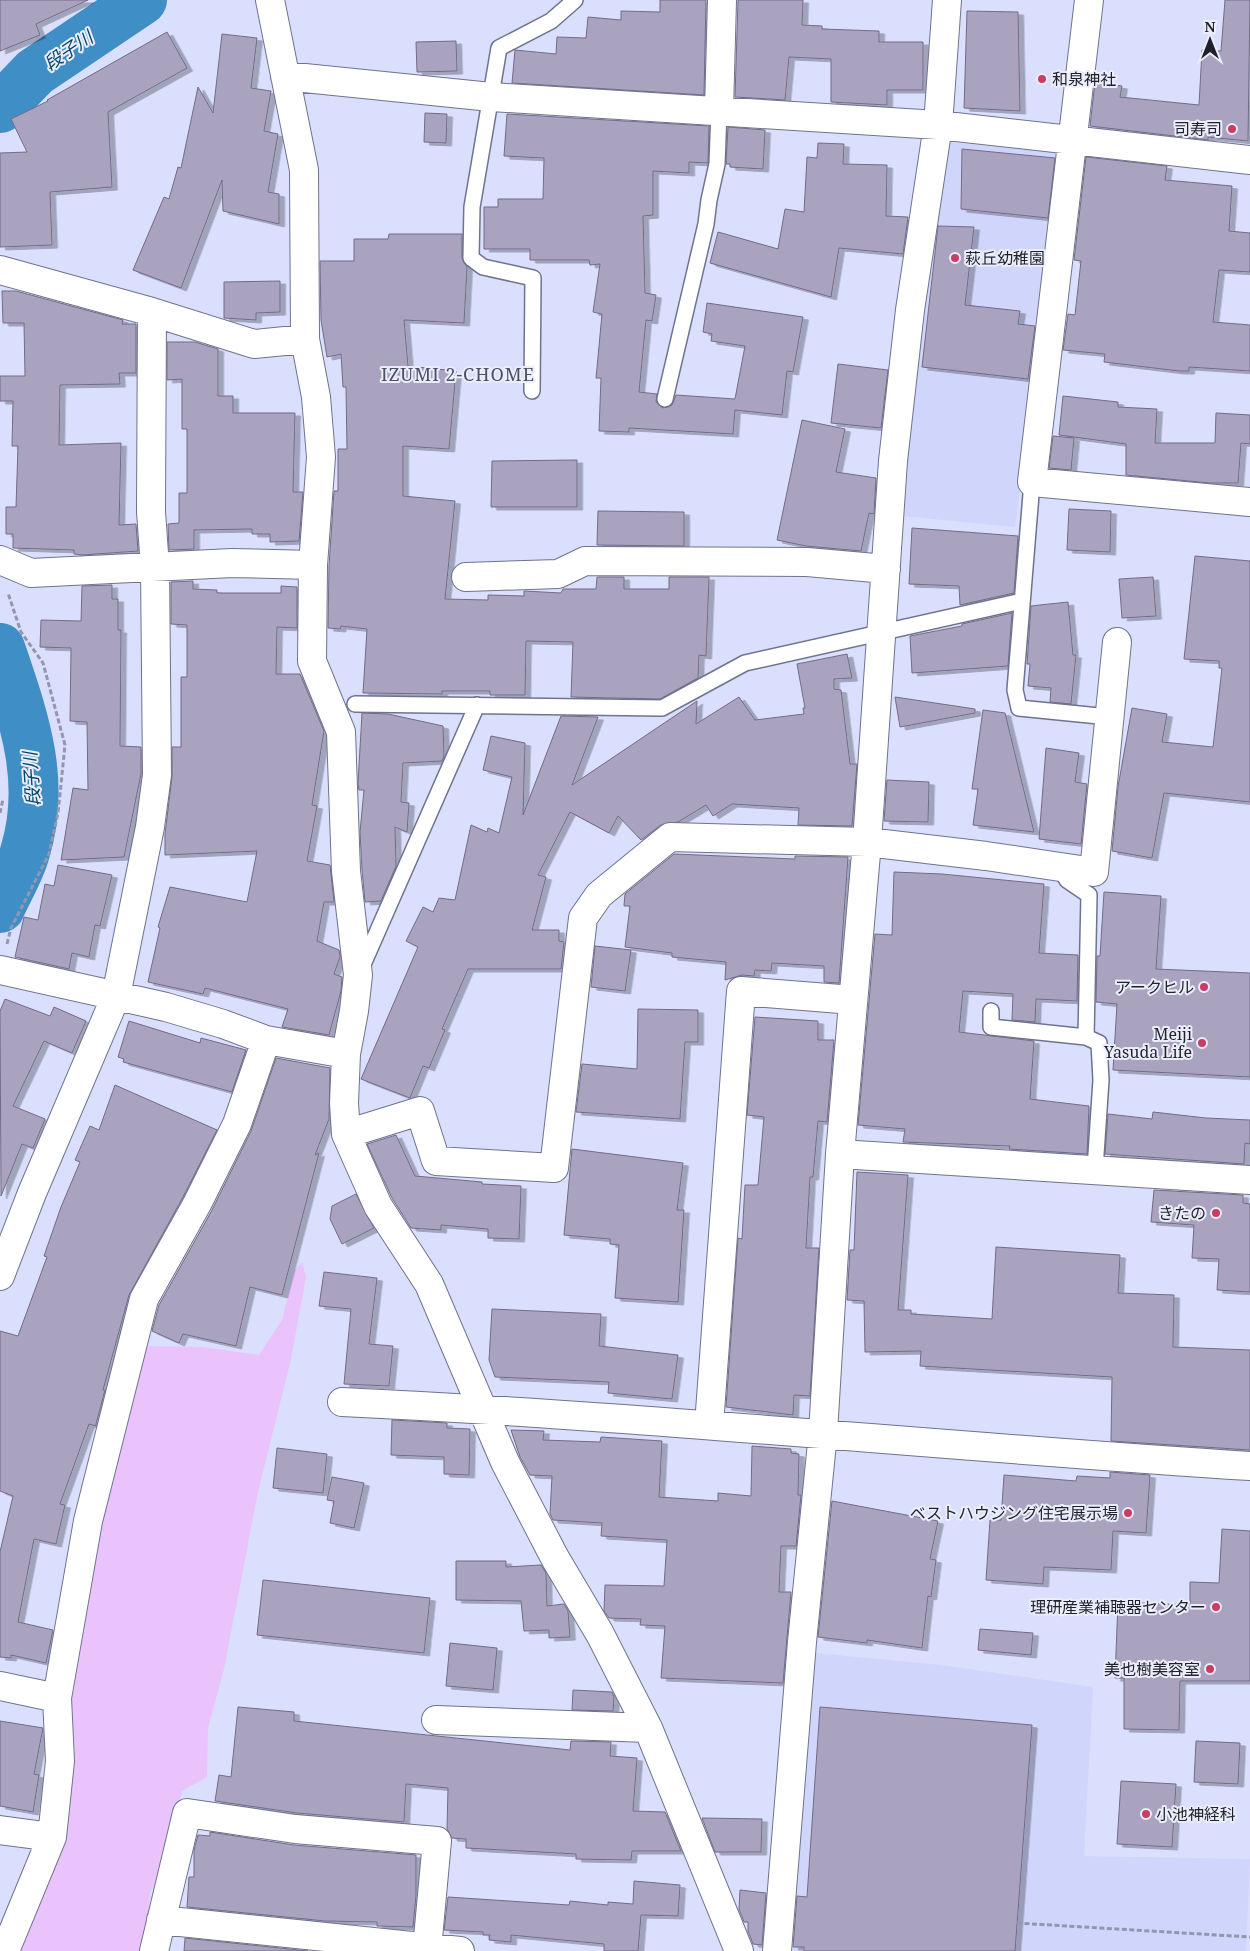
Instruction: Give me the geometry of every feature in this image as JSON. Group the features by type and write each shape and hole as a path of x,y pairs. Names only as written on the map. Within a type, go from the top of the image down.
{"street":[{"path":"270,0 304,170 305,339 316,397 321,457 313,565 312,661 341,732 346,871 358,975 354,1012 346,1054 344,1103 346,1134 378,1206 429,1284 505,1462 556,1558 600,1634 648,1728 739,1951"},
{"path":"719,111 722,0"},
{"path":"777,1951 803,1632 822,1433 840,1154 867,842 895,442 910,310 938,125 947,0"},
{"path":"1089,0 1032,482 1250,502"},
{"path":"285,76 491,97 938,125 1250,160"},
{"path":"0,270 152,312 254,344 305,339"},
{"path":"0,1276 32,1194 116,996 150,827 157,775 155,567 151,512 152,312"},
{"path":"0,560 31,573 232,563 313,565"},
{"path":"466,577 558,574 585,561 807,562 886,569"},
{"path":"346,1134 420,1111 436,1161 554,1168 583,918 599,895 670,837 867,842 1094,872 1117,642"},
{"path":"2,961 116,996 166,1007 223,1024 266,1040 346,1054"},
{"path":"709,1425 741,991 852,1000"},
{"path":"5,1951 52,1837 60,1761 57,1698 88,1521 144,1299 237,1124 266,1040"},
{"path":"840,1154 1250,1180"},
{"path":"342,1402 483,1408 822,1433 1057,1454 1250,1466"},
{"path":"0,1686 57,1698"},
{"path":"436,1720 648,1728"},
{"path":"154,1951 187,1813 295,1829 437,1841 427,1949"},
{"path":"0,1830 52,1837"},
{"path":"160,1920 460,1951"}],"lane":[{"path":"532,392 533,278 483,267 471,258 472,207 499,48 551,22 575,0"},
{"path":"665,399 718,164 719,111"},
{"path":"1032,482 1015,690 1019,708 1109,717"},
{"path":"355,704 662,708 745,663 1022,601"},
{"path":"358,975 477,705"},
{"path":"1059,867 1066,880 1089,895 1086,1037"},
{"path":"991,1011 991,1027 1086,1037 1099,1043 1101,1080 1095,1169"}],"path":[{"path":"2,961 11,928 49,854 58,813 65,745 43,663 21,632 6,586"},
{"path":"0,812 4,799"},
{"path":"1017,1923 1250,1936"}],"shaded area":[{"path":"941,142 1064,152 1015,527 901,516 905,451"},
{"path":"302,1262 306,1277 291,1359 258,1492 224,1669 208,1728 207,1777 182,1791 169,1856 150,1893 145,1951 20,1951 62,1846 75,1752 70,1677 107,1485 147,1346 202,1347 259,1355 282,1320 294,1271"},
{"path":"806,1652 941,1665 1093,1687 1084,1856 1250,1859 1246,1951 794,1951"}],"building":[{"path":"0,0 88,0 36,24 40,35 0,51"},
{"path":"660,0 706,0 704,95 512,83 515,50 556,54 557,37 586,38 588,17 621,20 621,11 660,12"},
{"path":"738,0 803,0 802,25 822,26 822,29 879,31 879,42 923,42 923,90 887,90 887,105 831,102 831,59 789,57 785,100 735,97"},
{"path":"1225,0 1250,0 1248,141 1208,137 1208,140 1090,126 1095,82 1122,86 1120,97 1199,105 1202,50 1221,51"},
{"path":"967,11 1018,12 1020,111 964,108"},
{"path":"167,32 187,68 108,112 112,187 50,192 52,245 0,247 0,153 27,152 11,119 48,101"},
{"path":"222,34 257,38 251,88 271,91 264,131 278,134 268,192 279,194 279,224 223,211 222,180 181,288 133,270 164,197 169,199 178,167 181,168 198,87 213,113"},
{"path":"456,41 457,71 417,72 416,42"},
{"path":"425,113 447,114 446,143 424,142"},
{"path":"507,114 709,126 708,163 689,162 689,173 653,171 653,215 643,216 645,293 656,295 652,321 646,320 639,392 657,394 656,402 663,408 672,405 676,395 735,399 745,346 711,341 712,334 703,332 707,303 803,317 793,372 787,371 782,415 735,410 733,434 629,428 629,432 599,431 601,378 596,378 602,314 593,312 600,264 590,265 589,260 530,260 530,249 484,249 484,207 498,207 498,199 543,199 544,158 504,156"},
{"path":"728,127 765,130 763,169 730,167 730,164 726,164"},
{"path":"818,143 844,144 843,164 887,165 886,216 908,217 903,254 839,248 831,297 710,263 718,232 778,249 785,209 804,212 807,157 817,158"},
{"path":"962,149 1055,158 1048,218 961,209"},
{"path":"1086,157 1167,166 1165,180 1232,186 1229,231 1250,233 1250,272 1219,270 1213,322 1250,325 1250,371 1189,367 1189,371 1179,371 1104,362 1105,354 1063,350 1068,314 1075,315 1081,261 1074,260"},
{"path":"938,226 974,227 965,305 1020,311 1018,324 1035,326 1028,379 922,367"},
{"path":"389,234 462,234 462,258 467,267 464,323 404,320 408,366 456,371 449,449 403,446 403,496 455,501 445,599 488,600 488,595 524,596 524,591 561,593 563,589 596,589 597,577 624,577 624,589 669,589 669,577 709,577 706,656 699,655 698,678 660,699 571,697 573,642 526,641 525,695 490,695 490,691 442,691 442,694 363,693 367,629 341,626 340,629 328,628 329,566 334,491 338,491 338,449 347,449 346,387 343,387 341,354 327,357 321,320 320,261 354,261 354,239 388,239"},
{"path":"280,281 280,312 256,313 256,320 224,318 224,282"},
{"path":"2,291 16,291 123,320 122,324 136,324 136,373 119,373 120,384 60,385 59,445 121,443 119,525 136,524 138,551 82,555 74,554 74,550 13,548 13,534 6,534 6,507 16,507 18,446 12,446 13,401 0,401 0,376 25,376 24,323 3,323"},
{"path":"167,342 195,342 218,349 218,396 233,396 233,413 295,413 293,492 303,492 299,541 270,542 270,534 252,534 252,529 194,530 194,549 169,550 168,524 179,523 179,493 187,493 187,429 182,429 182,379 167,380"},
{"path":"838,364 888,370 881,428 831,423"},
{"path":"1063,396 1118,402 1118,407 1157,409 1155,443 1215,443 1216,413 1250,415 1250,444 1241,443 1238,483 1210,483 1126,475 1126,444 1059,435"},
{"path":"802,420 845,429 836,472 876,478 874,514 869,513 861,551 806,546 777,540"},
{"path":"1053,436 1074,438 1071,470 1049,468"},
{"path":"577,460 577,507 491,507 492,461"},
{"path":"1069,509 1111,511 1110,552 1067,550"},
{"path":"598,511 684,512 684,546 597,545"},
{"path":"912,528 1018,536 1014,593 960,605 959,586 909,584"},
{"path":"1195,556 1250,561 1250,802 1164,793 1152,858 1112,851 1118,787 1132,708 1167,714 1162,742 1213,747 1222,668 1219,668 1219,661 1184,659"},
{"path":"1153,577 1156,616 1122,618 1119,579"},
{"path":"193,581 193,589 217,590 217,593 281,593 281,586 297,587 297,628 277,627 276,674 300,674 324,731 312,805 317,806 307,861 330,865 334,902 324,902 317,941 339,950 340,957 334,974 342,977 341,991 329,1035 282,1027 288,1009 205,988 203,994 148,982 160,928 158,927 170,887 247,902 257,851 165,855 165,834 172,777 172,747 181,747 181,677 187,677 187,625 171,624 171,582"},
{"path":"112,585 112,599 118,599 118,630 121,630 120,746 141,747 141,774 124,857 61,860 73,788 88,790 87,722 70,721 71,648 40,647 41,620 81,621 82,586"},
{"path":"1068,602 1073,655 1076,655 1071,704 1050,702 1051,688 1028,686 1030,664 1027,664 1031,606"},
{"path":"1012,613 1008,666 912,673 910,636 962,626 962,624"},
{"path":"847,654 852,678 834,679 834,689 841,690 850,764 857,764 852,826 798,825 799,808 732,804 713,816 706,805 678,822 661,825 641,840 618,816 609,833 570,812 538,875 546,877 532,930 559,930 559,941 564,942 561,969 468,969 442,1029 445,1030 429,1068 423,1066 410,1098 361,1079 418,947 406,941 423,907 433,912 439,898 455,900 471,825 487,832 488,828 499,833 512,777 483,770 491,736 525,743 523,815 561,716 598,717 572,785 697,701 696,724 739,697 755,720 804,714 803,708 805,708 797,664"},
{"path":"895,697 975,709 975,713 900,727"},
{"path":"983,710 1005,713 1034,832 973,825 978,789 972,789"},
{"path":"362,713 388,714 443,726 444,756 442,761 403,763 401,802 409,803 407,832 395,827 396,866 381,901 365,902 360,832 364,790 359,790 358,784"},
{"path":"1046,748 1079,753 1075,782 1087,784 1081,844 1039,839"},
{"path":"887,780 929,782 928,822 884,821"},
{"path":"674,854 795,859 795,856 848,857 839,983 824,982 824,966 772,963 771,971 755,970 754,976 742,975 725,980 726,962 672,957 672,953 625,947 630,906 624,906 625,894"},
{"path":"58,865 112,875 100,926 95,925 89,957 72,953 69,969 15,957 24,917 38,920 45,884 54,886"},
{"path":"894,872 942,874 1044,884 1039,953 1078,955 1077,1001 1036,999 1035,1022 1012,1020 1013,994 963,991 959,1032 1034,1041 1030,1099 1089,1106 1087,1154 1009,1149 1010,1146 903,1142 905,1129 858,1125 875,934 892,935"},
{"path":"1104,892 1161,896 1156,969 1250,973 1250,1077 1113,1070 1117,1004 1096,1002 1097,956 1100,956"},
{"path":"595,946 631,950 625,991 591,987"},
{"path":"5,999 50,1016 54,1007 86,1021 72,1053 44,1041 13,1106 45,1119 33,1148 22,1144 1,1196 0,1011"},
{"path":"638,1009 698,1010 698,1042 685,1042 680,1119 576,1112 582,1064 637,1069"},
{"path":"755,1017 818,1021 818,1040 834,1040 827,1122 818,1121 813,1177 810,1177 806,1248 819,1248 810,1396 794,1395 793,1415 726,1407 738,1238 742,1239 745,1185 758,1185 764,1117 747,1115"},
{"path":"129,1021 200,1043 201,1038 246,1050 232,1092 123,1062 124,1059 118,1057"},
{"path":"276,1058 330,1068 329,1119 315,1155 319,1153 282,1295 250,1287 236,1346 183,1334 179,1343 152,1331 159,1305 211,1212 251,1131"},
{"path":"115,1085 217,1130 183,1197 129,1295 103,1390 105,1390 96,1426 89,1424 60,1504 65,1505 56,1544 34,1539 18,1622 53,1630 46,1663 11,1655 11,1658 0,1657 0,1552 13,1496 0,1491 0,1331 18,1336 47,1257 44,1256 61,1207 80,1162 75,1160 90,1126 99,1130"},
{"path":"1153,1112 1206,1118 1250,1120 1250,1144 1245,1143 1244,1164 1105,1154 1108,1114 1152,1119"},
{"path":"396,1135 415,1176 482,1182 482,1184 521,1186 519,1239 488,1238 488,1229 441,1225 441,1230 411,1228 392,1198 367,1144"},
{"path":"572,1149 683,1163 677,1210 684,1210 678,1302 615,1298 619,1245 610,1244 610,1239 564,1235"},
{"path":"857,1172 908,1175 898,1310 911,1310 911,1314 992,1319 996,1247 1120,1255 1118,1293 1174,1295 1173,1347 1250,1350 1250,1450 1111,1441 1112,1377 920,1366 921,1351 865,1352 864,1301 847,1300 850,1250 854,1250"},
{"path":"1154,1190 1243,1195 1243,1203 1250,1204 1250,1292 1217,1290 1219,1259 1192,1258 1194,1225 1151,1222"},
{"path":"356,1194 374,1228 342,1244 330,1219 332,1206"},
{"path":"324,1272 377,1278 369,1344 393,1346 389,1386 344,1384 351,1309 319,1306"},
{"path":"492,1309 601,1314 599,1346 678,1355 672,1399 608,1393 609,1382 495,1377 489,1360"},
{"path":"392,1420 447,1423 447,1428 470,1429 469,1475 444,1474 444,1457 391,1455"},
{"path":"511,1430 544,1431 543,1440 600,1442 601,1437 662,1441 659,1497 718,1501 718,1493 751,1496 752,1446 791,1449 791,1453 799,1454 798,1495 801,1495 796,1546 781,1546 779,1592 791,1592 783,1683 661,1678 665,1626 640,1625 641,1619 609,1618 604,1611 605,1585 664,1586 667,1540 601,1536 602,1523 553,1520 550,1514 552,1476 530,1475 520,1457"},
{"path":"277,1448 327,1454 323,1493 273,1488"},
{"path":"1110,1472 1150,1475 1146,1533 1113,1531 1111,1570 1044,1567 1043,1584 986,1580 990,1520 1001,1520 1004,1475 1076,1481 1077,1476 1110,1478"},
{"path":"332,1477 364,1483 354,1528 330,1523 334,1501 327,1500"},
{"path":"832,1501 938,1521 930,1559 936,1560 931,1597 928,1596 922,1648 867,1640 867,1643 818,1637"},
{"path":"1222,1529 1250,1531 1250,1681 1180,1681 1179,1730 1124,1729 1124,1678 1115,1678 1118,1602 1190,1605 1190,1582 1219,1583"},
{"path":"456,1561 506,1561 506,1567 541,1565 546,1573 547,1606 564,1604 568,1611 570,1637 549,1638 549,1630 524,1631 521,1601 456,1600"},
{"path":"263,1580 430,1598 424,1653 257,1635"},
{"path":"980,1629 1033,1633 1031,1655 978,1650"},
{"path":"450,1643 497,1648 493,1690 446,1686"},
{"path":"573,1690 612,1692 614,1697 613,1711 572,1710"},
{"path":"238,1707 294,1712 294,1721 570,1750 571,1741 611,1742 610,1756 637,1758 633,1811 665,1812 681,1851 632,1851 631,1860 576,1859 576,1854 466,1848 466,1839 452,1838 447,1829 448,1788 406,1784 404,1822 297,1813 215,1801 219,1775 231,1777"},
{"path":"820,1707 1032,1725 1015,1951 804,1951 804,1947 793,1947 797,1896 807,1897"},
{"path":"0,1721 43,1728 34,1774 39,1775 33,1812 0,1806"},
{"path":"1196,1741 1240,1743 1238,1784 1194,1782"},
{"name":"小池神経科","path":"1121,1781 1176,1784 1172,1847 1117,1844"},
{"path":"702,1818 762,1819 761,1852 715,1852"},
{"path":"210,1832 294,1845 416,1855 416,1895 413,1927 377,1926 377,1922 325,1921 187,1907 189,1877 194,1877 194,1850 198,1835 210,1836"},
{"path":"634,1881 680,1885 678,1916 641,1915 638,1951 604,1951 604,1944 511,1935 511,1942 489,1940 490,1935 483,1935 483,1932 444,1930 448,1897 569,1905 570,1901 608,1905 608,1902 633,1904"},
{"path":"740,1890 766,1893 762,1945 753,1944 748,1931 748,1922 744,1922 739,1909"},
{"path":"185,1938 308,1951 184,1951"}],"waterway":[{"name":"段子川","path":"0,108 35,72 142,0"},
{"name":"段子川","path":"0,648 24,723 33,774 34,799 31,825 23,859 0,908"}],"place":[{"name":"和泉神社","path":"1042,79"},
{"name":"司寿司","path":"1232,129"},
{"name":"萩丘幼稚園","path":"955,258"},
{"name":"アークヒル","path":"1204,987"},
{"name":"Meiji Yasuda Life","path":"1202,1043"},
{"name":"きたの","path":"1216,1213"},
{"name":"ベストハウジング住宅展示場","path":"1128,1513"},
{"name":"理研産業補聴器センター","path":"1216,1607"},
{"name":"美也樹美容室","path":"1210,1669"},
{"name":"小池神経科","path":"1146,1814"}],"district":[{"name":"IZUMI 2-CHOME","path":"458,374"}]}
